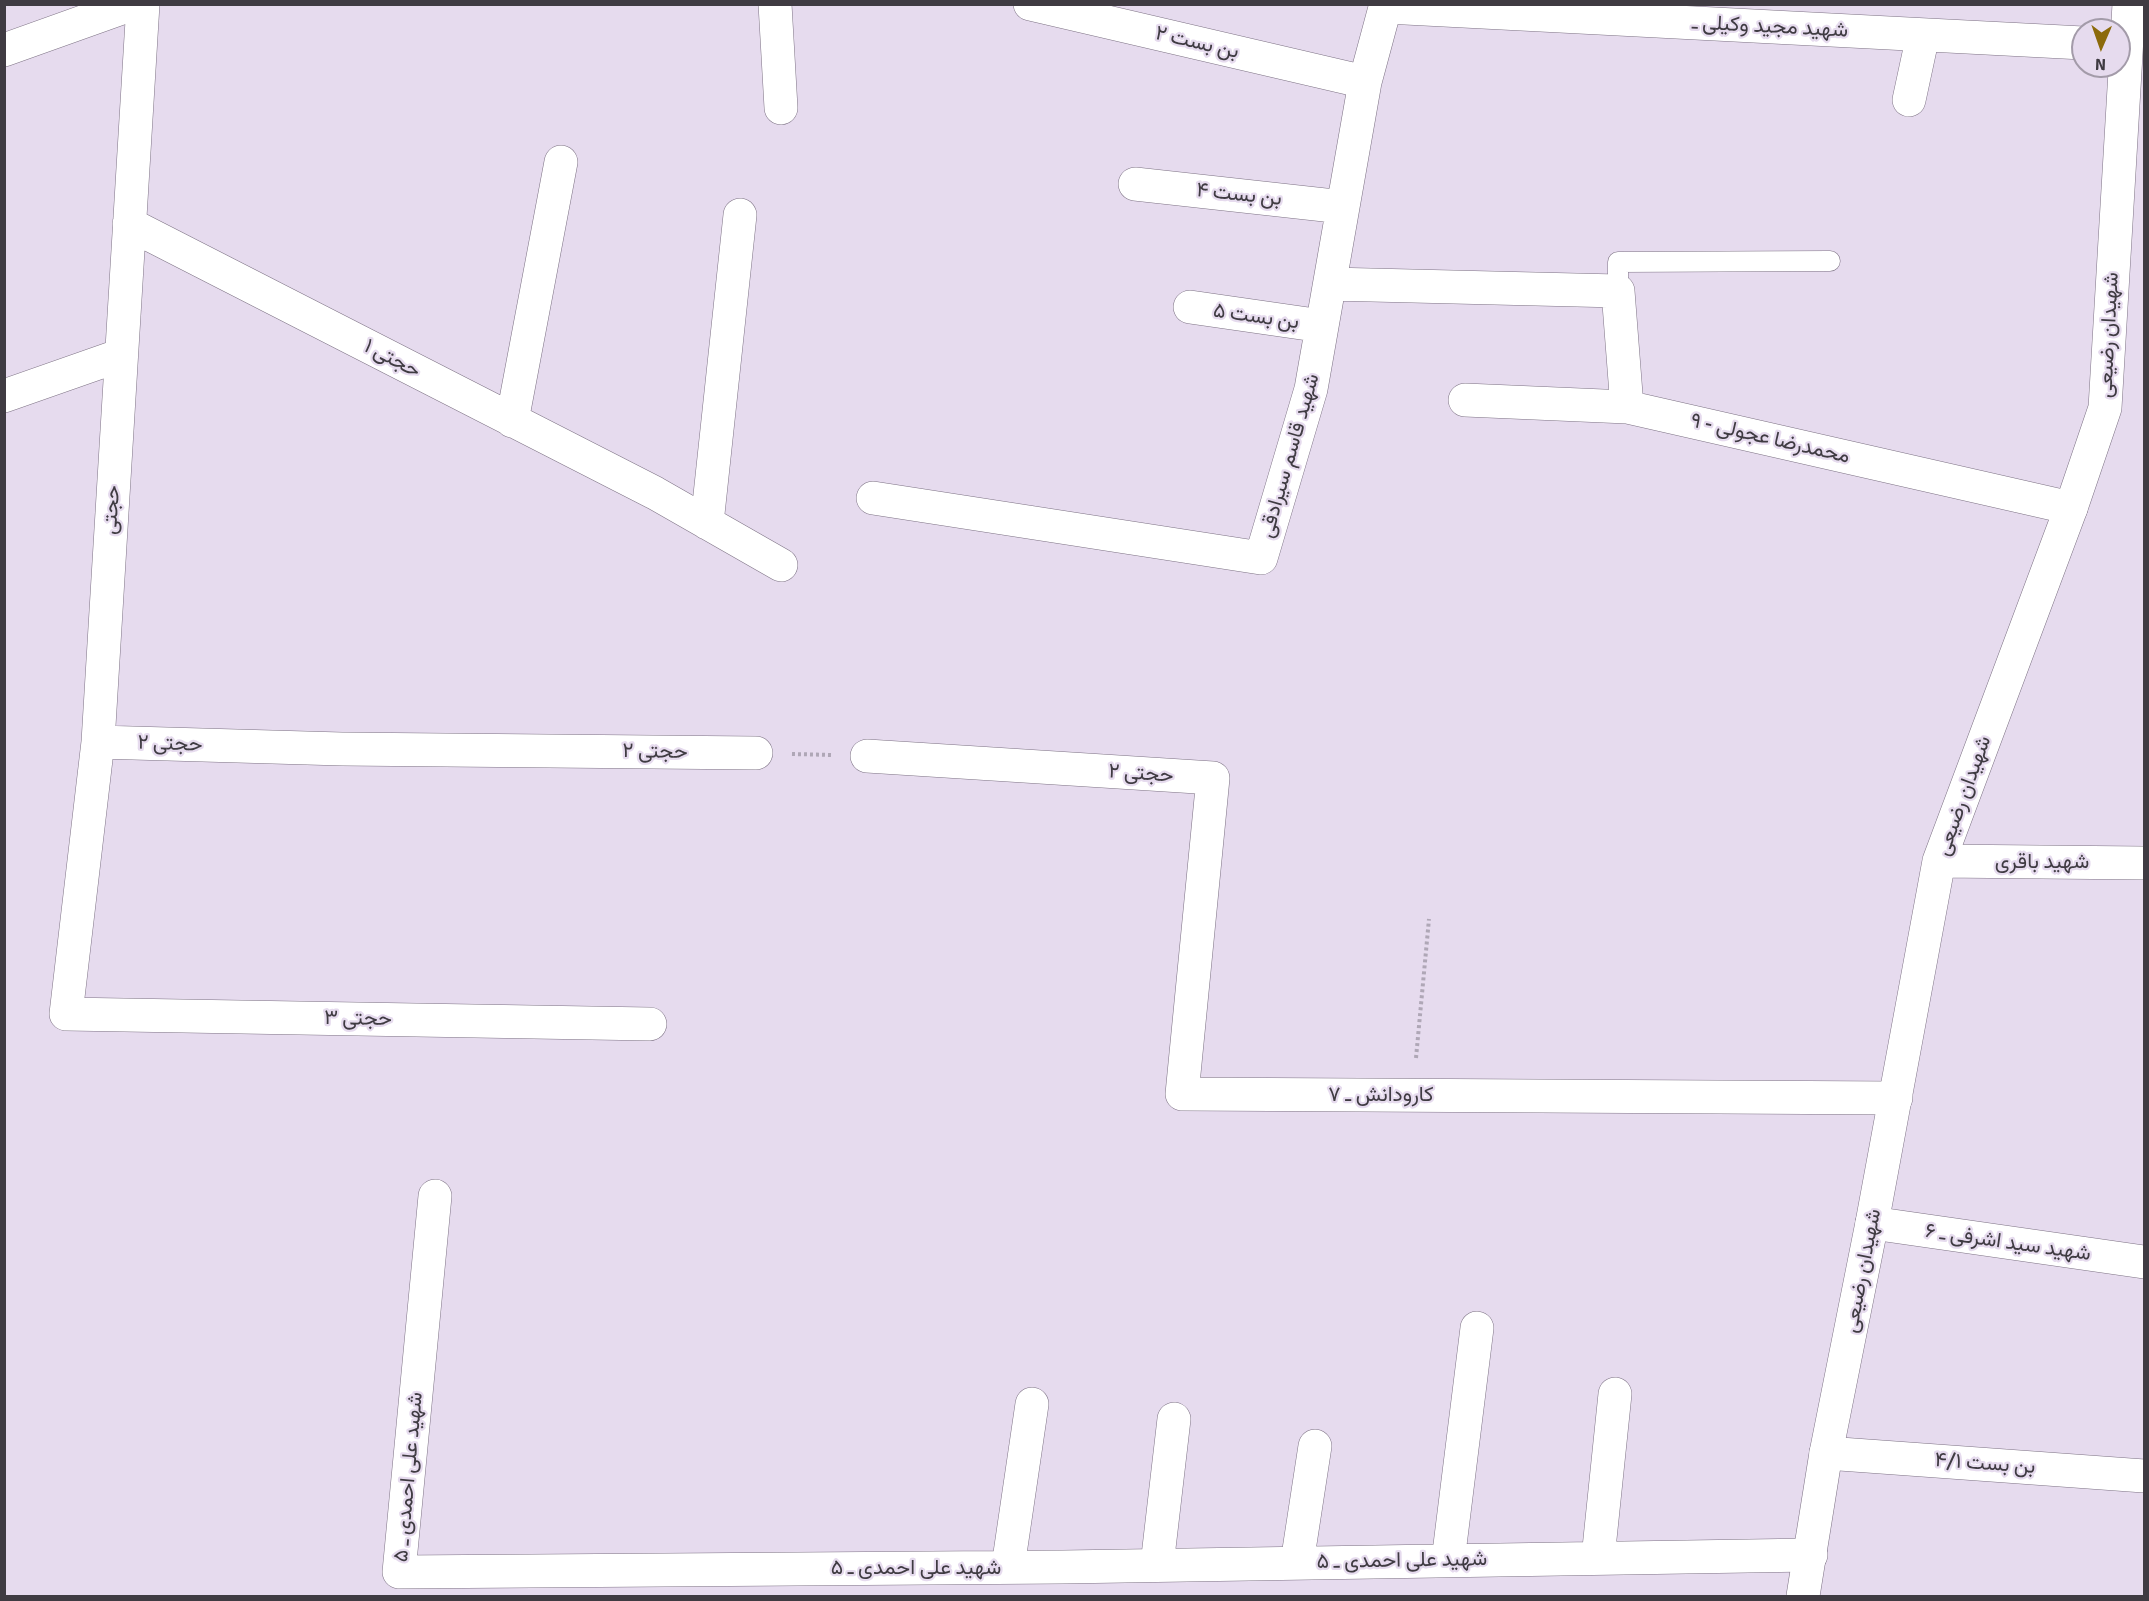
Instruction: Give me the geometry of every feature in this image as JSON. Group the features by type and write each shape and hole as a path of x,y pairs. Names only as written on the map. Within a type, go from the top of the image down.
{"street":[{"path":"4,50 133,4"},
{"name":"حجتی","path":"66,1014 98,742 142,4"},
{"path":"775,4 781,108"},
{"name":"بن بست ۲","path":"1030,4 1365,82"},
{"name":"شهید قاسم سیرادقی","path":"873,498 1261,558 1311,389 1365,82 1386,6"},
{"name":"شهید مجید وکیلی ـ","path":"1386,6 2071,42"},
{"path":"1909,100 1923,35"},
{"name":"شهیدان رضیعی","path":"1803,1596 1826,1453 1896,1098 1939,861 2071,508 2105,408 2120,78"},
{"path":"512,421 561,162"},
{"name":"بن بست ۴","path":"1135,184 1343,207"},
{"path":"707,523 740,215"},
{"name":"حجتی ۱","path":"129,224 655,493 781,565"},
{"path":"1330,284 1618,291 1627,407"},
{"name":"بن بست ۵","path":"1190,308 1322,326"},
{"path":"4,396 121,355"},
{"name":"محمدرضا عجولی - ۹","path":"1465,400 1627,407 2071,508"},
{"name":"حجتی ۲","path":"98,742 342,749 756,753"},
{"name":"حجتی ۲","path":"867,756 1213,778"},
{"name":"کارودانش ـ ۷","path":"1213,778 1182,1094 1896,1098"},
{"name":"شهید باقری","path":"1939,861 2145,863"},
{"name":"حجتی ۳","path":"66,1014 650,1024"},
{"name":"شهید علی احمدی ـ ۵","path":"435,1196 399,1572 1008,1567 1811,1555"},
{"name":"شهید سید اشرفی ـ ۶","path":"1872,1223 2145,1262"},
{"path":"1448,1561 1477,1329"},
{"path":"1598,1558 1615,1394"},
{"path":"1008,1567 1032,1404"},
{"path":"1157,1565 1174,1419"},
{"path":"1297,1563 1315,1446"},
{"name":"بن بست ۴/۱","path":"1826,1453 2145,1476"}],"lane":[{"path":"1618,291 1618,262 1830,261"}],"path":[{"path":"756,753 867,756"},
{"path":"1413,1095 1429,919"}]}
